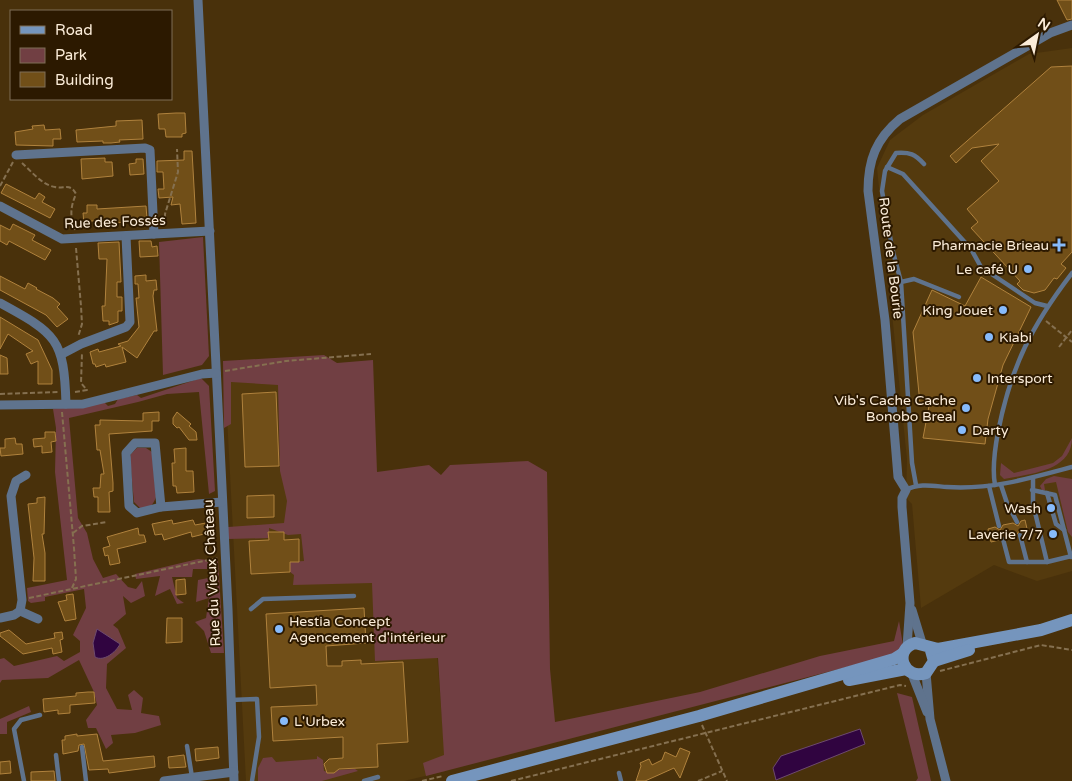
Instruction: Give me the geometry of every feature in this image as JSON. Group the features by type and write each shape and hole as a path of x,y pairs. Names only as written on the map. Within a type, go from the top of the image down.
{"street":[{"name":"Rue du Vieux Château","path":"198,0 234,777"},
{"name":"Route de la Bourie","path":"910,603 902,508 902,498 906,490 898,477 885,320 868,191 868,170 874,152 883,135 900,120 1050,34 1072,25"},
{"path":"16,155 145,148 150,150 153,230"},
{"name":"Rue des Fossés","path":"0,206 62,239 126,236 153,230 210,231"},
{"path":"62,354 126,327 130,322 126,236"},
{"path":"0,304 32,320 51,336 62,354 66,392 64,404"},
{"path":"0,405 83,404 202,374 216,373"},
{"path":"161,507 155,443 135,443 126,453 129,506 137,513 161,507 222,502"},
{"path":"0,618 14,615 20,610 22,600 11,496 16,482 26,475"},
{"path":"910,603 933,668 930,719"},
{"path":"910,603 902,662 918,688 930,719 946,781"},
{"path":"20,610 38,619"},
{"path":"452,781 699,716 894,660 915,643 938,648 1041,630 1072,620"},
{"path":"1041,630 1072,630"},
{"path":"783,693 933,668 1019,634"},
{"path":"164,781 192,777 234,777"}],"lane":[{"path":"916,485 912,463 901,282 882,191 887,167 896,153 908,152 917,156 924,164"},
{"path":"887,167 903,174 971,249 981,268 1035,302 1047,306"},
{"path":"995,485 996,442 1008,392 1023,347 1039,318 1072,273"},
{"path":"901,282 914,279 959,297"},
{"path":"906,490 916,485 1001,485 1072,467"},
{"path":"1033,478 1033,504 1047,562"},
{"path":"1001,485 1007,503 1017,522"},
{"path":"989,486 1000,526"},
{"path":"1003,539 1009,562 1047,562 1072,557 1055,495 1032,490"},
{"path":"1020,534 1027,562"},
{"path":"252,609 263,599 354,596"},
{"path":"231,700 257,699 259,737 252,781"},
{"path":"24,781 14,729 21,720 40,715"},
{"path":"187,746 192,777"},
{"path":"82,747 86,781"},
{"path":"56,755 59,781"},
{"path":"619,773 621,781"},
{"path":"364,781 378,777"}],"path":[{"path":"153,230 165,226 165,214 178,172 177,150"},
{"path":"0,186 16,155 29,172 54,188 71,187 74,189 76,194 70,207 70,215 76,239 82,306 82,324 78,337 83,362 80,383 87,390 0,394"},
{"path":"1039,318 1072,342"},
{"path":"1059,347 1072,330"},
{"path":"216,373 286,361 371,354"},
{"path":"64,404 76,579 72,588"},
{"path":"73,533 82,526 107,522"},
{"path":"22,600 225,557"},
{"path":"933,668 1041,646 1072,650"},
{"path":"511,781 900,684 918,688"},
{"path":"699,716 727,781"},
{"path":"698,781 722,771"}],"shaded area":[{"path":"1072,48 1072,571 1037,581 994,565 921,608 912,504 906,498 907,459 877,168 890,140 923,115 1029,54"},
{"path":"368,368 382,627 435,628 446,771 404,781 246,781 225,378"},
{"path":"97,629 120,644 113,653 102,658 95,657 93,643"},
{"path":"860,729 865,744 776,780 773,768 781,756"}],"green space":[{"path":"203,237 209,356 202,365 163,375 159,242"},
{"path":"324,355 337,363 373,360 377,472 429,465 441,475 450,465 528,461 547,472 550,669 555,722 700,692 820,656 894,641 899,621 903,645 900,650 889,656 426,776 423,763 444,755 438,658 375,661 372,583 293,585 294,575 290,572 290,562 304,561 301,534 288,535 269,528 270,538 228,539 228,527 284,523 287,501 280,471 278,385 231,382 231,424 224,428 223,361"},
{"path":"201,378 209,386 215,491 209,494 199,392 167,394 69,418 78,518 87,533 93,559 103,578 116,574 128,587 136,589 142,581 145,596 131,603 123,596 126,614 113,625 118,629 126,648 107,664 106,688 117,709 132,710 128,695 134,690 143,698 141,713 159,716 161,725 135,733 111,735 113,743 106,749 96,728 88,728 86,720 97,705 94,692 79,660 48,678 2,680 0,683 0,659 4,658 14,666 57,656 64,661 80,652 80,641 73,635 86,608 84,589 45,597 45,601 31,603 28,601 27,588 67,580 55,472 56,428 53,409 104,402 108,406 115,404 118,399 137,395 141,398"},
{"path":"1072,438 1070,449 1065,458 1048,469 1004,479 1000,475 1001,463 1014,473 1053,463 1062,456"},
{"path":"137,448 146,448 152,452 156,497 154,503 143,508 140,508 134,502 130,458"},
{"path":"1054,476 1072,479 1072,537 1068,532 1056,482 1044,484 1045,490 1042,490 1040,486 1046,479"},
{"path":"198,559 218,561 224,653 211,653 204,631 195,622 206,618 209,598 196,602 198,580 213,577 209,569 193,569 192,577 172,577 177,598 184,603 177,604 170,589 155,596 160,576 136,579 135,574"},
{"path":"897,693 912,697 931,781 916,781 918,778"},
{"path":"29,706 31,712 7,722 7,734 0,734 0,719"},
{"path":"317,756 323,760 324,771 334,773 337,770 355,769 358,771 322,781 258,781 258,768 263,758 272,757 276,762 317,759"}],"building":[{"path":"1057,0 1072,0 1072,19 1067,20"},
{"path":"1072,66 1072,252 1061,264 1066,268 1057,279 1054,278 1045,290 1034,293 1023,290 1017,284 1020,281 971,228 978,222 967,209 999,181 981,161 999,144 972,148 956,163 950,156 1051,67"},
{"path":"185,113 186,133 182,134 182,137 166,137 165,129 159,129 158,114"},
{"path":"142,120 143,139 119,140 120,142 111,143 103,143 103,141 77,142 76,130 116,126 116,121"},
{"path":"44,125 45,130 60,129 61,139 53,139 53,146 16,145 15,132 33,129 32,126"},
{"path":"184,151 192,151 196,223 182,224 180,204 171,205 173,197 159,198 158,189 164,189 163,172 157,172 157,161 184,160"},
{"path":"105,158 105,162 112,162 113,176 82,179 81,159"},
{"path":"136,159 143,159 144,174 130,175 129,164 136,163"},
{"path":"6,184 35,199 39,193 45,197 42,202 55,209 50,218 1,193"},
{"path":"87,205 97,205 97,209 146,206 147,219 125,220 125,222 115,223 115,220 91,221 91,224 84,224 83,213 87,213"},
{"path":"13,224 35,235 32,240 51,250 45,260 9,241 7,245 0,241 0,225 10,230"},
{"path":"139,241 151,241 152,247 157,246 158,256 140,257"},
{"path":"119,242 121,282 117,282 117,297 122,297 122,311 118,311 118,322 109,325 109,321 103,321 102,306 105,306 107,259 99,259 98,243"},
{"path":"146,275 146,281 156,280 157,290 154,290 153,296 157,331 154,331 137,358 122,347 126,362 106,367 105,364 96,367 93,364 90,352 98,349 99,352 121,346 118,344 128,341 139,327 136,298 139,298 138,284 135,284 135,276"},
{"path":"0,276 25,289 28,283 53,298 60,304 57,307 68,319 57,327 46,315 0,290"},
{"path":"981,277 1031,307 1003,365 988,419 985,444 923,438 929,406 920,404 913,332 932,290 965,306"},
{"path":"0,317 38,340 52,370 52,384 38,384 38,361 31,364 26,354 33,351 8,334 0,349"},
{"path":"0,355 7,358 8,374 0,374"},
{"path":"276,392 279,466 245,467 242,394"},
{"path":"159,412 159,421 152,421 152,431 109,434 113,491 109,492 110,512 98,512 98,497 94,497 93,488 100,488 101,474 104,474 100,450 97,450 95,425 100,425 100,420 143,421 143,413"},
{"path":"177,412 191,424 189,426 196,432 197,440 189,440 179,427 177,428 173,424 173,418"},
{"path":"45,432 55,432 56,441 51,442 52,452 42,453 42,446 34,447 33,439 45,438"},
{"path":"15,438 16,444 22,444 23,454 1,456 0,448 5,448 5,439"},
{"path":"186,448 186,471 193,471 194,492 177,493 176,486 173,486 172,463 175,463 174,449"},
{"path":"274,495 274,517 247,518 247,496"},
{"path":"45,497 44,534 42,534 45,553 45,581 33,581 34,558 28,504 37,503 37,498"},
{"path":"172,520 173,524 193,520 195,525 206,523 208,533 192,537 191,532 164,540 162,534 155,535 152,524"},
{"path":"1025,520 1028,533 1024,534 1019,531 1016,536 1007,538 1002,535 999,540 991,542 988,529 995,527 1000,530 1003,525 1013,523 1018,526 1021,521"},
{"path":"138,528 139,535 144,535 146,542 117,549 120,563 110,565 108,555 105,556 103,548 110,546 107,537"},
{"path":"268,532 284,532 284,540 299,539 299,562 290,562 290,572 251,574 249,541 269,540"},
{"path":"185,579 186,594 176,595 176,580"},
{"path":"73,594 76,619 65,621 58,602 67,600 66,595"},
{"path":"364,608 366,643 326,646 327,666 342,666 342,661 361,660 361,664 403,662 408,742 377,744 378,767 339,769 334,773 327,773 324,764 329,759 343,758 343,737 273,741 271,707 317,705 316,685 270,688 266,614"},
{"path":"167,618 182,618 182,642 166,643"},
{"path":"9,630 26,644 55,638 54,633 62,632 63,639 60,640 62,652 53,654 52,648 23,654 0,636 0,633"},
{"path":"94,692 95,703 70,705 70,713 58,714 58,710 44,712 43,699 76,696 76,693"},
{"path":"77,734 77,736 97,734 103,761 154,756 155,767 109,773 108,769 89,770 84,744 79,745 78,751 63,754 62,740 65,740 65,736"},
{"path":"218,747 219,758 196,761 195,749"},
{"path":"680,748 690,752 680,778 674,768 645,781 636,781 641,766 640,763 649,759 652,765 662,760 665,752 676,757"},
{"path":"184,755 186,767 169,768 168,757"},
{"path":"10,761 11,773 0,774 0,762"},
{"path":"54,771 55,781 31,781 31,772"}],"place":[{"name":"Pharmacie Brieau","path":"1059,245"},
{"name":"Le café U","path":"1028,269"},
{"name":"King Jouet","path":"1003,310"},
{"name":"Kiabi","path":"989,337"},
{"name":"Intersport","path":"977,378"},
{"name":"Vib's Cache Cache Bonobo Breal","path":"966,408"},
{"name":"Darty","path":"962,430"},
{"name":"Wash","path":"1051,508"},
{"name":"Laverie 7/7","path":"1053,534"},
{"name":"Hestia Concept Agencement d'intérieur","path":"279,629"},
{"name":"L'Urbex","path":"284,721"}]}
